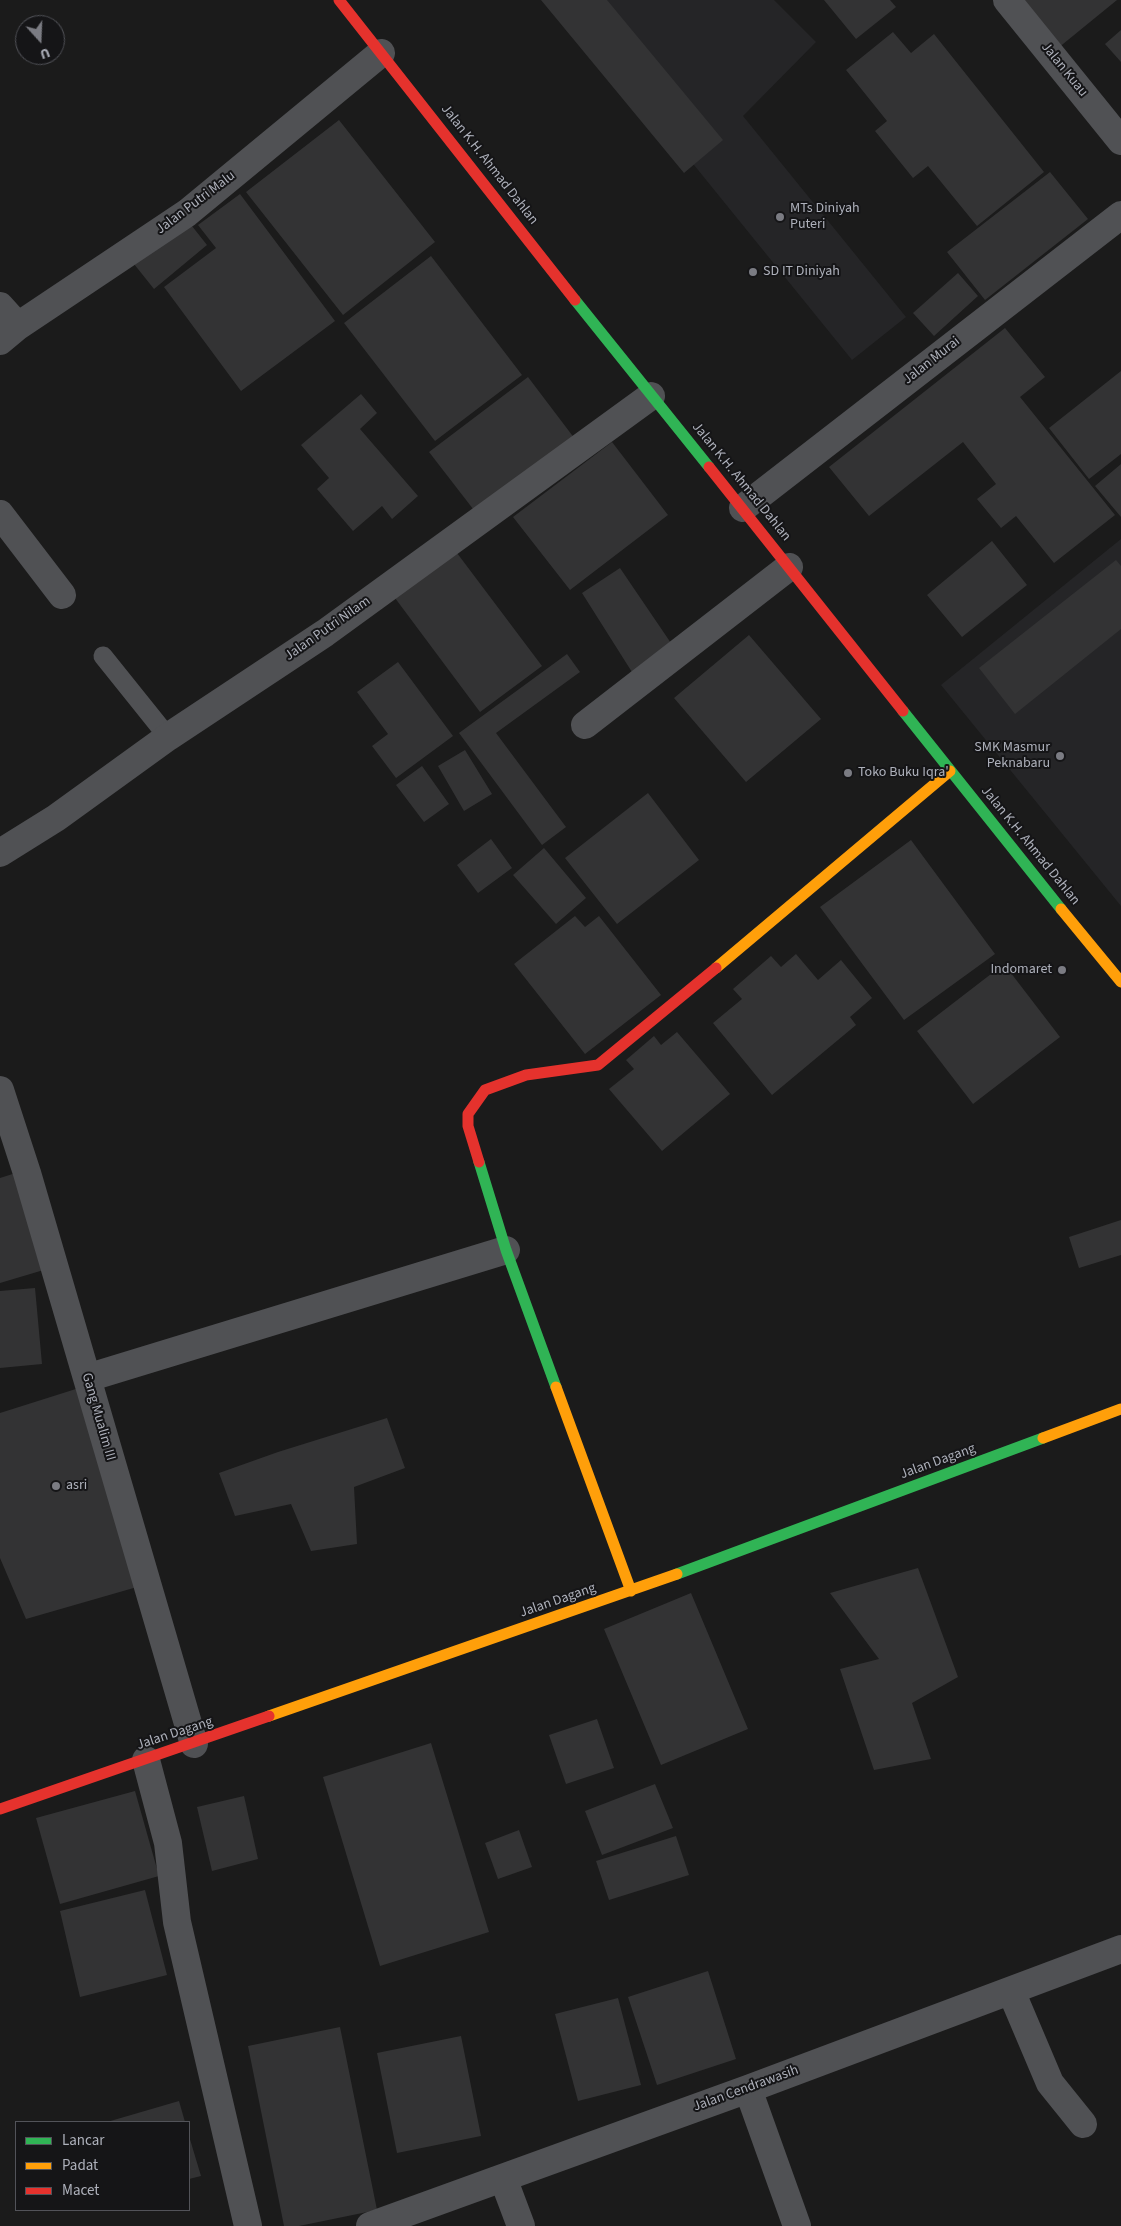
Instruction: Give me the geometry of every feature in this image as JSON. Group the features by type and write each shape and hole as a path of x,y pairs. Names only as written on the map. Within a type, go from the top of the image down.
{"street":[{"name":"Jalan K.H. Ahmad Dahlan","path":"339,0 651,396 743,508 950,771 1121,982"},
{"name":"Jalan Kuau","path":"1007,0 1121,141"},
{"name":"Jalan Putri Malu","path":"9,334 187,213 382,53"},
{"name":"Jalan Murai","path":"743,508 1121,215"},
{"path":"0,306 9,334"},
{"name":"Jalan Putri Nilam","path":"0,853 56,818 168,737 325,632 651,396"},
{"path":"0,514 62,595"},
{"path":"585,725 790,567"},
{"path":"631,1591 506,1250 468,1126 468,1114 485,1090 500,1082 526,1074 581,1070 610,1057 950,771"},
{"name":"Gang Mualim III","path":"0,1090 7,1138 87,1378 194,1744"},
{"path":"87,1378 506,1250"},
{"name":"Jalan Dagang","path":"0,1810 631,1591 1121,1409"},
{"path":"146,1760 168,1843 177,1922 248,2226"},
{"name":"Jalan Cendrawasih","path":"370,2226 748,2089 1121,1949"},
{"path":"1012,1991 1050,2083 1083,2124"},
{"path":"748,2089 797,2226"},
{"path":"503,2178 521,2226"}],"lane":[{"path":"103,656 168,737"}],"shaded area":[{"name":"MTs Diniyah Puteri","path":"574,0 774,0 816,42 743,116 906,317 852,360 566,7"},
{"name":"SMK Masmur Peknabaru","path":"1121,539 1121,906 941,685"}],"building":[{"path":"541,0 607,0 723,140 684,173"},
{"path":"824,0 890,0 896,7 856,39"},
{"path":"1009,0 1117,0 1052,53"},
{"path":"1121,30 1121,62 1105,44"},
{"path":"893,32 911,53 934,34 1044,172 977,226 928,166 913,178 875,131 887,121 846,70"},
{"path":"339,120 435,242 343,315 246,192"},
{"path":"1050,172 1088,219 985,300 947,252"},
{"path":"240,194 335,321 241,391 164,287 216,248 198,225"},
{"path":"188,221 207,245 154,289 134,264"},
{"path":"431,256 522,375 435,441 344,323"},
{"path":"958,273 978,296 934,336 913,313"},
{"path":"1005,328 1045,377 1020,397 1115,515 1054,563 1016,516 1001,528 977,499 996,484 963,442 869,516 829,467"},
{"path":"1121,371 1121,454 1089,479 1049,428"},
{"path":"528,377 578,443 480,518 429,452"},
{"path":"361,394 377,413 360,429 418,496 392,519 382,506 353,531 317,489 329,478 301,445"},
{"path":"612,442 668,515 570,590 513,517"},
{"path":"1121,464 1121,517 1095,486"},
{"path":"992,541 1027,585 962,637 927,595"},
{"path":"457,553 542,666 480,712 395,598"},
{"path":"1116,560 1121,566 1121,629 1015,714 979,668"},
{"path":"620,568 675,649 637,680 582,593"},
{"path":"749,635 821,719 746,782 674,698"},
{"path":"567,654 580,672 496,733 566,827 542,845 459,733"},
{"path":"398,662 453,736 396,778 372,746 388,734 357,692"},
{"path":"465,750 492,794 464,811 438,766"},
{"path":"422,766 449,804 424,822 396,785"},
{"path":"648,793 699,860 617,924 565,858"},
{"path":"491,839 512,868 478,893 457,865"},
{"path":"911,840 995,954 904,1020 820,907"},
{"path":"544,848 586,898 556,924 513,875"},
{"path":"575,916 585,927 599,916 661,995 585,1054 514,964"},
{"path":"796,954 818,980 841,960 872,998 850,1017 856,1025 772,1095 713,1023 742,999 733,989 771,956 781,967"},
{"path":"1004,964 1060,1037 973,1104 917,1031"},
{"path":"677,1032 730,1094 662,1151 609,1089 634,1069 626,1060 654,1036 661,1045"},
{"path":"19,1172 47,1269 0,1283 0,1178"},
{"path":"1121,1220 1121,1255 1079,1268 1069,1237"},
{"path":"35,1288 42,1364 0,1368 0,1291"},
{"name":"asri","path":"79,1388 144,1585 26,1619 0,1558 0,1413"},
{"path":"387,1418 405,1468 354,1487 357,1544 311,1551 291,1504 235,1516 219,1473 278,1452"},
{"path":"918,1568 958,1677 912,1703 931,1759 874,1770 840,1669 879,1659 830,1593"},
{"path":"691,1593 748,1729 661,1765 604,1629"},
{"path":"597,1719 614,1768 566,1784 549,1735"},
{"path":"431,1743 489,1932 380,1966 323,1777"},
{"path":"655,1784 673,1828 602,1855 585,1811"},
{"path":"135,1791 159,1876 60,1904 36,1818"},
{"path":"244,1796 258,1859 212,1871 197,1807"},
{"path":"519,1830 532,1867 498,1879 485,1843"},
{"path":"676,1836 689,1875 609,1900 596,1861"},
{"path":"145,1890 167,1975 80,1997 60,1911"},
{"path":"708,1971 736,2059 657,2085 628,1997"},
{"path":"618,1998 641,2085 578,2101 555,2014"},
{"path":"340,2027 377,2210 299,2226 284,2226 248,2046"},
{"path":"461,2036 481,2136 397,2153 377,2053"},
{"path":"179,2101 185,2121 110,2121"},
{"path":"190,2139 201,2176 190,2179"}],"traffic: fast":[{"path":"575,300 709,467"},
{"path":"903,711 1061,909"},
{"path":"479,1162 506,1250 556,1387"},
{"path":"677,1574 1043,1438"}],"traffic: slow":[{"path":"716,968 950,771"},
{"path":"1061,909 1121,982"},
{"path":"556,1387 631,1591"},
{"path":"1043,1438 1121,1409"},
{"path":"269,1716 677,1574"}],"traffic: jam":[{"path":"339,0 575,300"},
{"path":"709,467 903,711"},
{"path":"479,1162 468,1126 468,1114 485,1090 526,1075 598,1065 716,968"},
{"path":"0,1809 269,1716"}],"place":[{"name":"MTs Diniyah Puteri","path":"780,217"},
{"name":"SD IT Diniyah","path":"753,272"},
{"name":"SMK Masmur Peknabaru","path":"1060,756"},
{"name":"Toko Buku Iqra'","path":"848,773"},
{"name":"Indomaret","path":"1062,970"},
{"name":"asri","path":"56,1486"}]}
